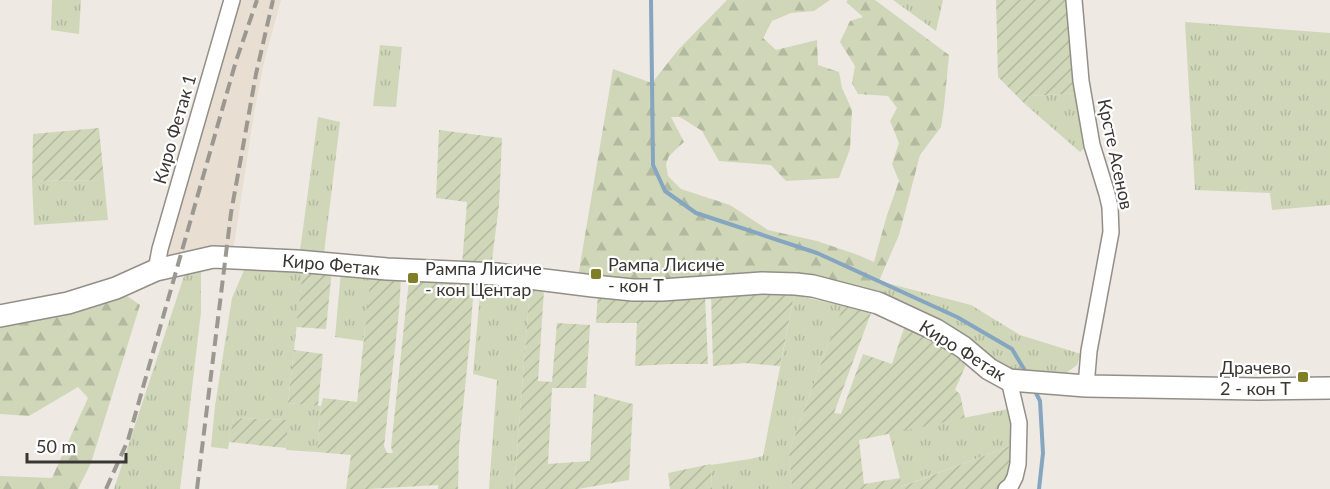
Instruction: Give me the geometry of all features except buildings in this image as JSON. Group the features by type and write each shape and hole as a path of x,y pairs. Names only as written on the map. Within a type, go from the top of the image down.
{"main road":[{"name":"Киро Фетак","path":"0,316 68,303 116,288 156,270 213,257 496,274 633,290 762,283 813,286 878,303 936,330 963,347 989,369 1009,380 1086,386 1330,388"}],"street":[{"name":"Киро Фетак 1","path":"156,270 160,249 232,0"},
{"name":"Крсте Асенов","path":"1074,0 1081,81 1092,146 1110,207 1111,232 1089,351 1086,386"},
{"path":"160,249 164,259 178,265"},
{"path":"1009,380 1019,423 1017,464 1012,485"}],"shaded area":[{"path":"232,0 281,0 264,62 254,113 232,258 164,259"}],"green space":[{"path":"52,0 81,0 79,34 51,30"},
{"path":"727,0 830,0 814,11 791,13 772,21 763,38 776,50 817,40 818,65 839,72 842,88 852,110 850,149 839,178 786,181 771,165 719,161 702,131 680,117 671,117 684,142 669,156 666,164 668,176 681,189 730,205 768,230 817,241 874,262 899,181 892,164 899,143 890,121 897,108 888,96 858,94 852,83 855,66 840,42 850,21 863,17 846,2 848,0 875,0 949,55 941,127 920,155 899,235 879,281 878,303 813,286 577,283 613,69 652,83 678,50"},
{"path":"893,0 943,0 936,31"},
{"path":"996,0 1068,0 1077,93 1029,96 1026,105 998,77"},
{"path":"1185,22 1330,33 1330,205 1272,210 1270,193 1195,190"},
{"path":"380,45 402,47 396,107 373,106"},
{"path":"1077,93 1087,146 1080,152 1026,105 1029,96"},
{"path":"318,117 340,122 324,253 300,251"},
{"path":"99,128 104,180 32,181 33,134"},
{"path":"439,130 502,138 499,205 491,268 462,265 467,202 436,198"},
{"path":"104,180 108,220 34,225 32,181"},
{"path":"187,267 201,267 201,312 180,489 114,489"},
{"path":"245,268 303,270 288,403 321,406 317,452 286,450 287,420 233,418 228,449 211,447 232,298"},
{"path":"303,270 331,271 326,329 296,327"},
{"path":"341,271 371,273 363,341 335,337"},
{"path":"371,273 401,278 384,446 387,453 393,453 391,447 409,280 452,280 474,284 459,447 458,489 438,489 438,485 346,489 351,455 317,452 323,398 357,402"},
{"path":"879,281 971,305 1020,335 1081,354 1077,365 1066,373 1054,376 1016,378 878,297"},
{"path":"481,283 530,287 514,489 489,489 497,380 473,374"},
{"path":"530,287 544,290 538,381 552,382 557,323 590,325 586,388 552,388 548,464 590,461 594,394 633,404 629,480 578,489 514,489"},
{"path":"598,293 705,295 708,364 635,366 637,323 596,323"},
{"path":"787,293 794,295 780,366 745,363 713,366 711,295"},
{"path":"794,295 844,306 789,452 792,489 712,489 711,465 763,456"},
{"path":"127,296 140,305 91,463 78,489 0,489 0,476 52,478 88,398 78,387 29,416 0,414 0,326 25,323"},
{"path":"845,302 871,313 834,413 841,414 863,354 892,364 905,325 967,362 955,390 960,394 965,418 859,440 864,484 900,478 901,487 1013,445 1009,477 1005,484 996,489 792,489 789,452"},
{"path":"294,350 323,354 318,406 288,403"},
{"path":"1008,409 1013,445 900,487 889,433"},
{"path":"233,418 288,420 286,448 229,442"},
{"path":"711,464 712,489 670,489 668,473"}],"waterway":[{"path":"651,0 653,165 665,191 696,213 817,253 957,317 1012,349 1027,374"},
{"path":"1036,393 1040,401 1043,453 1039,489"}],"railway":[{"path":"106,489 128,440 236,61 257,0"},
{"path":"197,489 231,213 256,74 273,0"}],"place":[{"name":"Рампа Лисиче - кон Т","path":"596,274"},
{"name":"Рампа Лисиче - кон Центар","path":"413,278"},
{"name":"Драчево 2 - кон T","path":"1303,377"}]}
